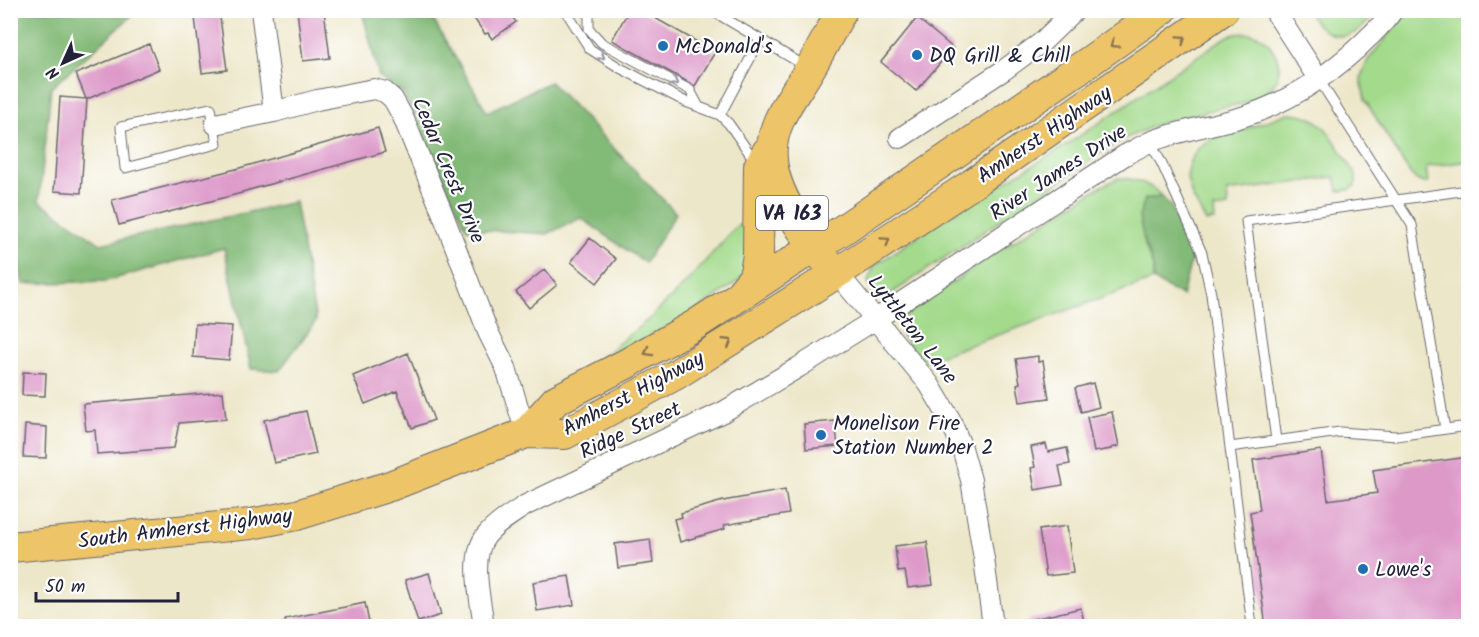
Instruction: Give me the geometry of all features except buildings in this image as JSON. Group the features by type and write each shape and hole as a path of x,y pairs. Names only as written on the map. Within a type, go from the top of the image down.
{"main road":[{"path":"734,301 754,277 768,159 778,123 842,10"},
{"name":"Amherst Highway","path":"526,433 556,400 626,364 734,301 841,231 1162,10"},
{"name":"Amherst Highway","path":"526,433 565,434 675,375 837,273 972,184 1223,10"},
{"name":"VA 163","path":"768,159 791,212 814,247 837,273"},
{"name":"South Amherst Highway","path":"10,547 251,524 297,515 390,486 526,433"}],"street":[{"path":"261,10 274,112"},
{"path":"900,138 1004,70 1042,42 1075,10"},
{"path":"1274,10 1318,80"},
{"name":"River James Drive","path":"876,319 1125,155 1150,142 1245,116 1284,100 1318,80 1354,52 1393,10"},
{"name":"Cedar Crest Drive","path":"215,124 374,89 385,92 393,99 403,117 442,212 488,332 506,368 526,433"},
{"name":"Lyttleton Lane","path":"837,273 929,384 950,419 962,448 971,480 993,627"},
{"name":"Ridge Street","path":"484,627 476,574 477,559 486,536 504,519 526,505 723,412 876,319"}],"lane":[{"path":"568,10 567,13 590,49 620,68 686,102 720,116 768,159"},
{"path":"711,10 810,69"},
{"path":"590,11 589,29 602,43 690,90 699,107"},
{"path":"720,116 760,40"},
{"path":"1318,80 1412,225 1445,429"},
{"path":"211,108 215,124 217,144 125,168 121,127 211,108"},
{"path":"1150,142 1202,253 1211,294 1252,627"},
{"path":"1276,440 1245,221 1468,190"},
{"path":"1230,447 1340,432 1396,436 1468,426"}],"green space":[{"path":"1409,10 1468,11 1468,161 1426,167 1428,183 1418,181 1407,169 1365,100 1361,80 1368,60"},
{"path":"10,11 137,11 51,88 39,201 101,244 295,202 316,321 279,371 251,369 224,248 106,281 23,284 11,228"},
{"path":"362,11 428,11 487,112 550,82 676,213 645,263 581,218 547,234 467,229 403,93 379,77"},
{"path":"1308,11 1377,11 1367,23 1352,34 1337,36 1323,30"},
{"path":"1244,33 1257,35 1264,39 1278,62 1277,79 1264,94 1246,103 1218,108 1154,126 1120,141 889,295 884,297 877,295 869,287 868,280 874,266 943,219 1065,146 1220,41 1230,35"},
{"path":"1288,113 1302,114 1312,118 1329,132 1355,172 1354,187 1338,191 1335,177 1227,192 1228,207 1214,209 1215,220 1206,222 1192,196 1187,178 1190,161 1199,147 1214,137 1249,128"},
{"path":"1118,178 1142,183 1153,188 1162,197 1145,199 1145,245 1153,267 1153,280 925,361 916,355 901,334 903,317 998,251"},
{"path":"1162,197 1171,207 1192,256 1182,296 1153,280 1153,267 1139,217 1145,199"},
{"path":"740,225 747,231 748,274 686,318 592,365 650,318"}],"place":[{"name":"McDonald's","path":"663,46"},
{"name":"DQ Grill & Chill","path":"917,55"},
{"name":"Monelison Fire Station Number 2","path":"821,435"},
{"name":"Lowe's","path":"1363,569"}]}
